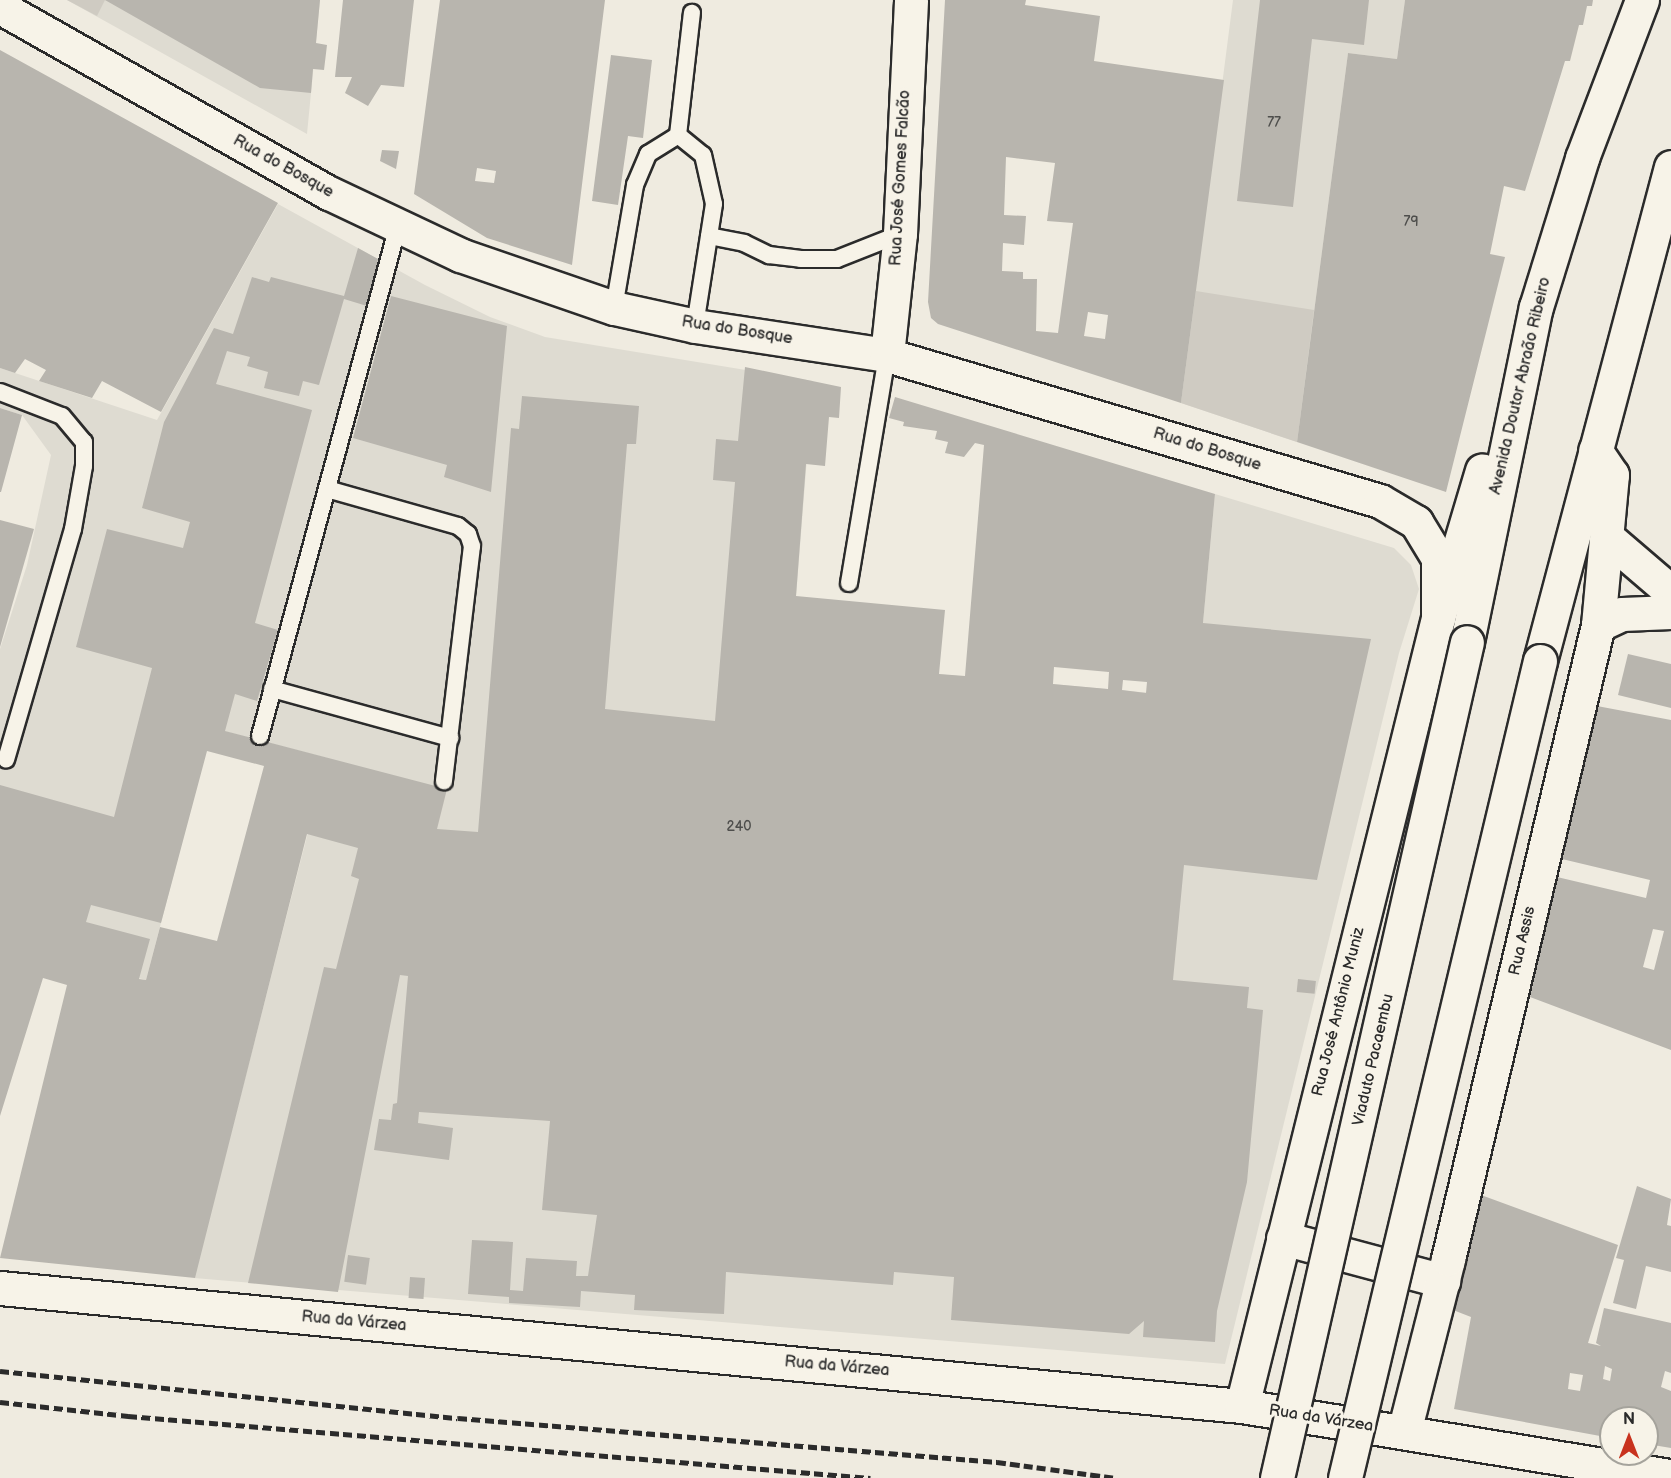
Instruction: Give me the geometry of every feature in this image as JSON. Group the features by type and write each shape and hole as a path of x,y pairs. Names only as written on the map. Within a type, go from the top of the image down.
{"street":[{"name":"Rua José Gomes Falcão","path":"887,355 900,234 911,0"},
{"name":"Avenida Doutor Abraão Ribeiro","path":"1467,642 1512,413 1536,307 1582,159 1642,0"},
{"name":"Rua do Bosque","path":"0,7 242,145 398,226 460,255 614,308 695,326 887,355 1402,511 1428,537 1438,558 1438,618"},
{"path":"1346,1478 1540,661 1671,166"},
{"path":"1438,618 1496,424 1512,413"},
{"name":"Rua Assis","path":"1404,1432 1443,1281 1598,625 1612,475 1595,450"},
{"path":"1608,537 1671,592"},
{"path":"1598,625 1636,611 1671,612"},
{"name":"Rua José Antônio Muniz","path":"1242,1406 1438,618"},
{"name":"Viaduto Pacaembu","path":"1277,1478 1467,642"},
{"path":"1283,1238 1443,1281"},
{"name":"Rua da Várzea","path":"0,1288 1242,1406 1671,1476"}],"lane":[{"path":"678,135 692,13"},
{"path":"678,135 703,155 714,204 695,326"},
{"path":"614,308 636,185 648,154 678,135"},
{"path":"260,736 398,226"},
{"path":"710,236 744,243 769,255 801,259 837,259 900,234"},
{"path":"849,583 887,355"},
{"path":"0,392 62,416 84,442 73,529 6,759"},
{"path":"327,489 458,526 468,534 472,546 444,781"},
{"path":"272,689 450,738"}],"shaded area":[{"path":"67,0 320,0 307,134 121,30"},
{"path":"67,0 105,0 97,16"},
{"path":"1233,0 1405,0 1397,59 1348,53 1297,442 1181,403"},
{"path":"278,204 425,285 490,317 545,337 813,381 791,661 1196,697 1215,494 1394,548 1411,565 1419,589 1399,653 1225,1364 194,1278 327,758 212,728 146,980 0,942 0,649 27,565 51,455 22,415 0,408 0,368 157,420"},
{"path":"1196,291 1314,310 1297,442 1181,403"}],"building":[{"path":"105,0 320,0 316,43 327,45 324,70 313,69 311,93 260,88"},
{"path":"343,0 414,0 404,87 381,85 368,106 345,93 352,77 335,77"},
{"path":"440,0 605,0 572,265 487,238 414,194","holes":["477,168 496,171 494,183 475,181"]},
{"path":"945,0 1026,0 1025,5 1100,16 1094,61 1224,80 1181,403 938,324 931,318 928,302","holes":["1006,157 1055,163 1047,221 1073,223 1058,333 1036,331 1037,279 1023,279 1023,272 1002,271 1003,243 1024,245 1026,216 1004,215","1088,312 1108,315 1105,339 1084,336"]},
{"path":"1260,0 1369,0 1364,45 1312,39 1293,207 1237,201"},
{"path":"1405,0 1593,0 1592,6 1587,6 1583,25 1579,25 1570,61 1565,61 1525,191 1504,186 1490,254 1505,257 1446,492 1297,442 1348,53 1397,59"},
{"path":"0,50 278,203 161,412 102,381 92,398 39,381 46,370 25,359 15,373 0,368"},
{"path":"611,55 652,60 643,138 628,136 618,205 592,201"},
{"path":"382,150 399,151 396,169 380,161"},
{"path":"358,248 378,259 367,306 344,299 319,385 303,381 299,396 264,388 268,372 247,366 250,357 227,351 216,384 312,410 255,623 278,630 257,701 235,694 225,731 447,789 437,829 478,832 511,428 519,429 522,396 639,406 636,444 627,444 605,709 715,721 735,482 713,480 716,439 738,441 745,367 841,387 839,418 829,417 825,466 806,464 796,596 945,610 939,674 965,676 984,445 975,443 964,457 945,453 948,442 935,439 937,431 903,426 904,422 889,418 895,397 1215,494 1203,623 1371,639 1317,880 1184,865 1173,980 1249,987 1247,1008 1263,1010 1247,1182 1217,1311 1215,1342 1143,1337 1144,1321 1129,1334 951,1320 954,1277 894,1272 893,1285 726,1272 724,1314 634,1310 635,1295 581,1291 580,1307 509,1303 509,1297 468,1294 472,1240 513,1242 510,1290 523,1291 526,1258 577,1261 576,1276 588,1276 597,1215 542,1210 550,1121 419,1112 418,1123 453,1128 449,1160 374,1150 379,1119 391,1120 393,1104 397,1103 408,976 400,975 338,1292 248,1283 324,967 336,969 359,879 351,876 358,848 307,834 195,1278 0,1258 67,985 43,978 0,1116 0,785 114,817 152,668 76,647 107,529 183,548 190,522 142,508 164,422 214,328 233,334 252,277 269,282 271,277 344,296","holes":["1054,667 1109,672 1108,689 1053,684","1123,680 1147,682 1146,693 1122,690","207,751 264,766 217,941 160,927 146,980 139,979 150,939 86,922 91,905 161,923"]},
{"path":"391,296 507,326 491,492 444,477 447,465 353,438"},
{"path":"0,408 22,415 1,492 0,492"},
{"path":"0,520 34,529 0,647"},
{"path":"1628,654 1671,664 1671,708 1618,695"},
{"path":"1597,706 1671,720 1671,1050 1530,997 1557,877 1646,898 1650,880 1562,859","holes":["1653,929 1664,931 1654,970 1643,967"]},
{"path":"1298,979 1316,981 1315,994 1297,992"},
{"path":"1637,1186 1671,1199 1667,1225 1671,1226 1671,1272 1646,1266 1636,1309 1613,1303 1624,1260 1616,1258"},
{"path":"1481,1195 1618,1245 1588,1343 1601,1346 1596,1343 1604,1308 1671,1323 1671,1373 1665,1371 1661,1387 1671,1391 1671,1448 1659,1446 1659,1406 1599,1406 1599,1436 1454,1409 1471,1317 1453,1310","holes":["1605,1366 1612,1369 1610,1381 1603,1379","1570,1373 1583,1375 1580,1391 1568,1389"]},
{"path":"348,1255 370,1258 366,1285 344,1282"},
{"path":"410,1277 425,1278 423,1299 409,1298"}],"railway":[{"path":"0,1371 458,1418 997,1462 1116,1478"},
{"path":"0,1402 128,1416 870,1478"}]}
